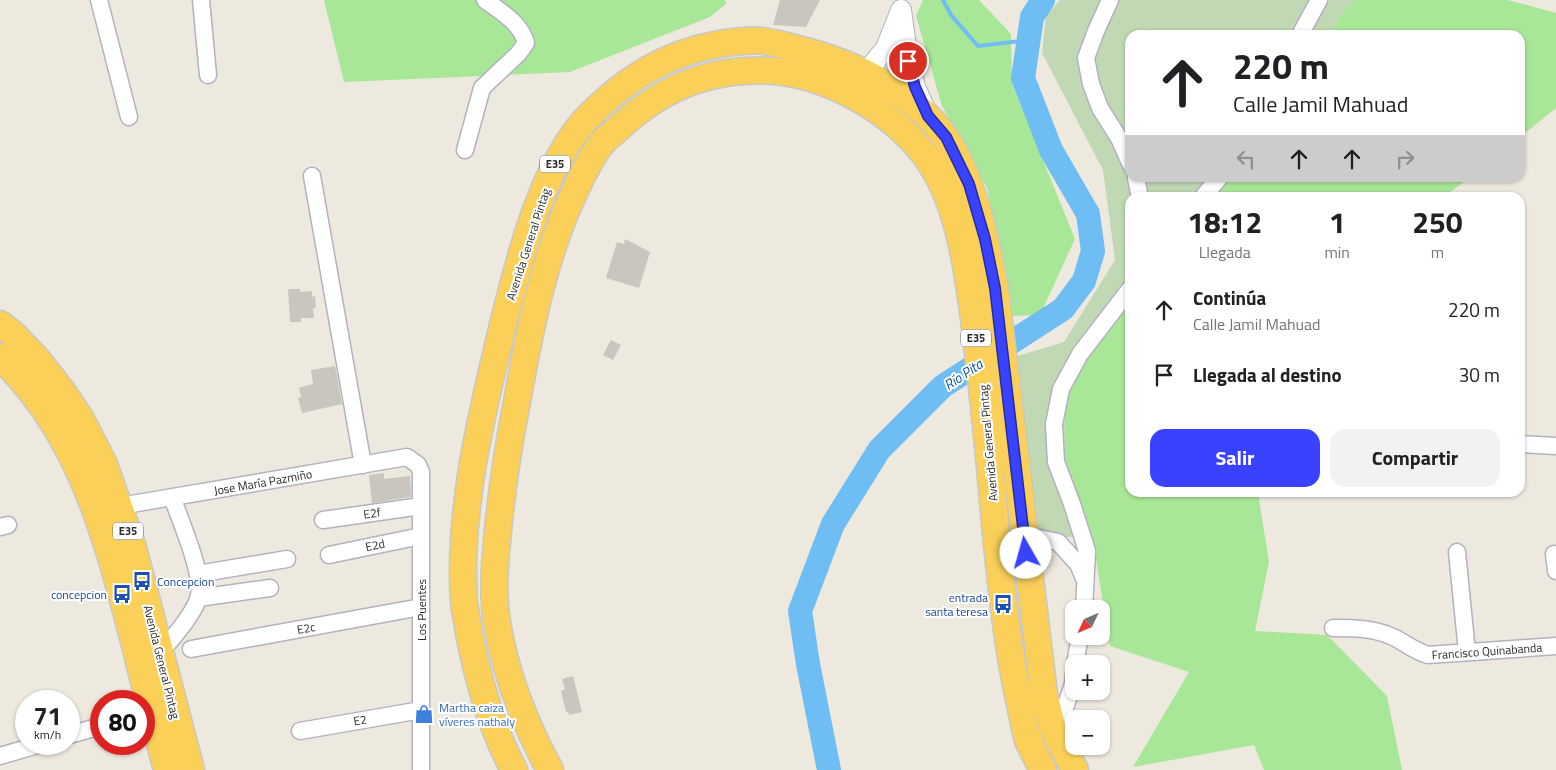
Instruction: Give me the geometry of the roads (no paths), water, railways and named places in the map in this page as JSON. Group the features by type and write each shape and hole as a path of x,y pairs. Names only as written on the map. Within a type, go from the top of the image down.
{"highway":[{"name":"Avenida General Pintag","path":"514,770 494,727 476,670 464,604 464,551 471,476 488,386 511,293 536,211 558,157 588,117 625,84 662,60 701,47 732,42 761,41 832,58 866,73 907,99 928,116 946,137 969,184 985,239 995,288 995,389 1003,604 1011,662 1028,739 1043,770"},
{"name":"Avenida General Pintag","path":"550,770 538,748 520,706 506,663 497,622 493,580 504,471 522,373 551,251 582,176 603,142 632,116 660,96 682,84 732,71 759,70 789,72 816,80 875,107 924,154 940,180 952,206 995,389 1024,535 1044,694 1056,735 1075,770"},
{"name":"Avenida General Pintag","path":"0,324 13,334 62,391 81,419 104,464 132,544 191,770"},
{"name":"Avenida General Pintag","path":"0,357 47,412 66,442 94,506 122,594 143,690"},
{"name":"Avenida General Pintag","path":"155,733 167,770"}],"street":[{"path":"99,0 129,117"},
{"path":"201,0 208,75"},
{"path":"465,150 482,88 518,54 526,43 524,34 517,25 486,0"},
{"path":"1110,0 1086,58 1091,84 1100,108 1125,152"},
{"path":"1303,30 1319,0"},
{"path":"866,73 886,48 894,33 902,5"},
{"path":"902,5 910,70 915,87 928,116"},
{"path":"312,176 363,465"},
{"path":"1207,192 1216,182"},
{"path":"1085,600 1086,550 1056,462 1054,424 1061,389 1080,354 1125,296"},
{"path":"1525,444 1556,446"},
{"name":"Jose María Pazmiño","path":"120,506 407,457"},
{"name":"Los Puentes","path":"407,457 418,465 421,472 421,770"},
{"path":"160,653 184,626 198,598 198,574 172,498"},
{"name":"E2f","path":"323,520 421,506"},
{"path":"1058,542 1079,526"},
{"path":"1024,535 1058,542 1078,564 1086,581"},
{"name":"E2d","path":"329,555 421,536"},
{"path":"1457,552 1467,652"},
{"path":"1554,554 1556,571"},
{"path":"198,574 287,559"},
{"path":"198,598 270,588"},
{"name":"E2c","path":"191,649 421,608"},
{"name":"Francisco Quinabanda","path":"1333,628 1380,632 1393,636 1414,651 1428,656 1556,646"},
{"path":"1056,735 1068,700"},
{"name":"E2","path":"300,731 420,710"},
{"path":"0,756 15,752"}],"waterway":[{"path":"943,0 951,15 978,46 1021,41"},
{"name":"Río Pita","path":"829,770 808,664 800,611 833,524 879,450 943,386 1063,309 1084,281 1093,251 1088,214 1051,150 1023,78 1032,17 1043,0"}],"place":[{"name":"Concepcion","path":"142,581"},
{"name":"concepcion","path":"122,594"},
{"name":"entrada santa teresa","path":"1003,604"},
{"name":"Martha caiza víveres nathaly","path":"424,714"}]}
